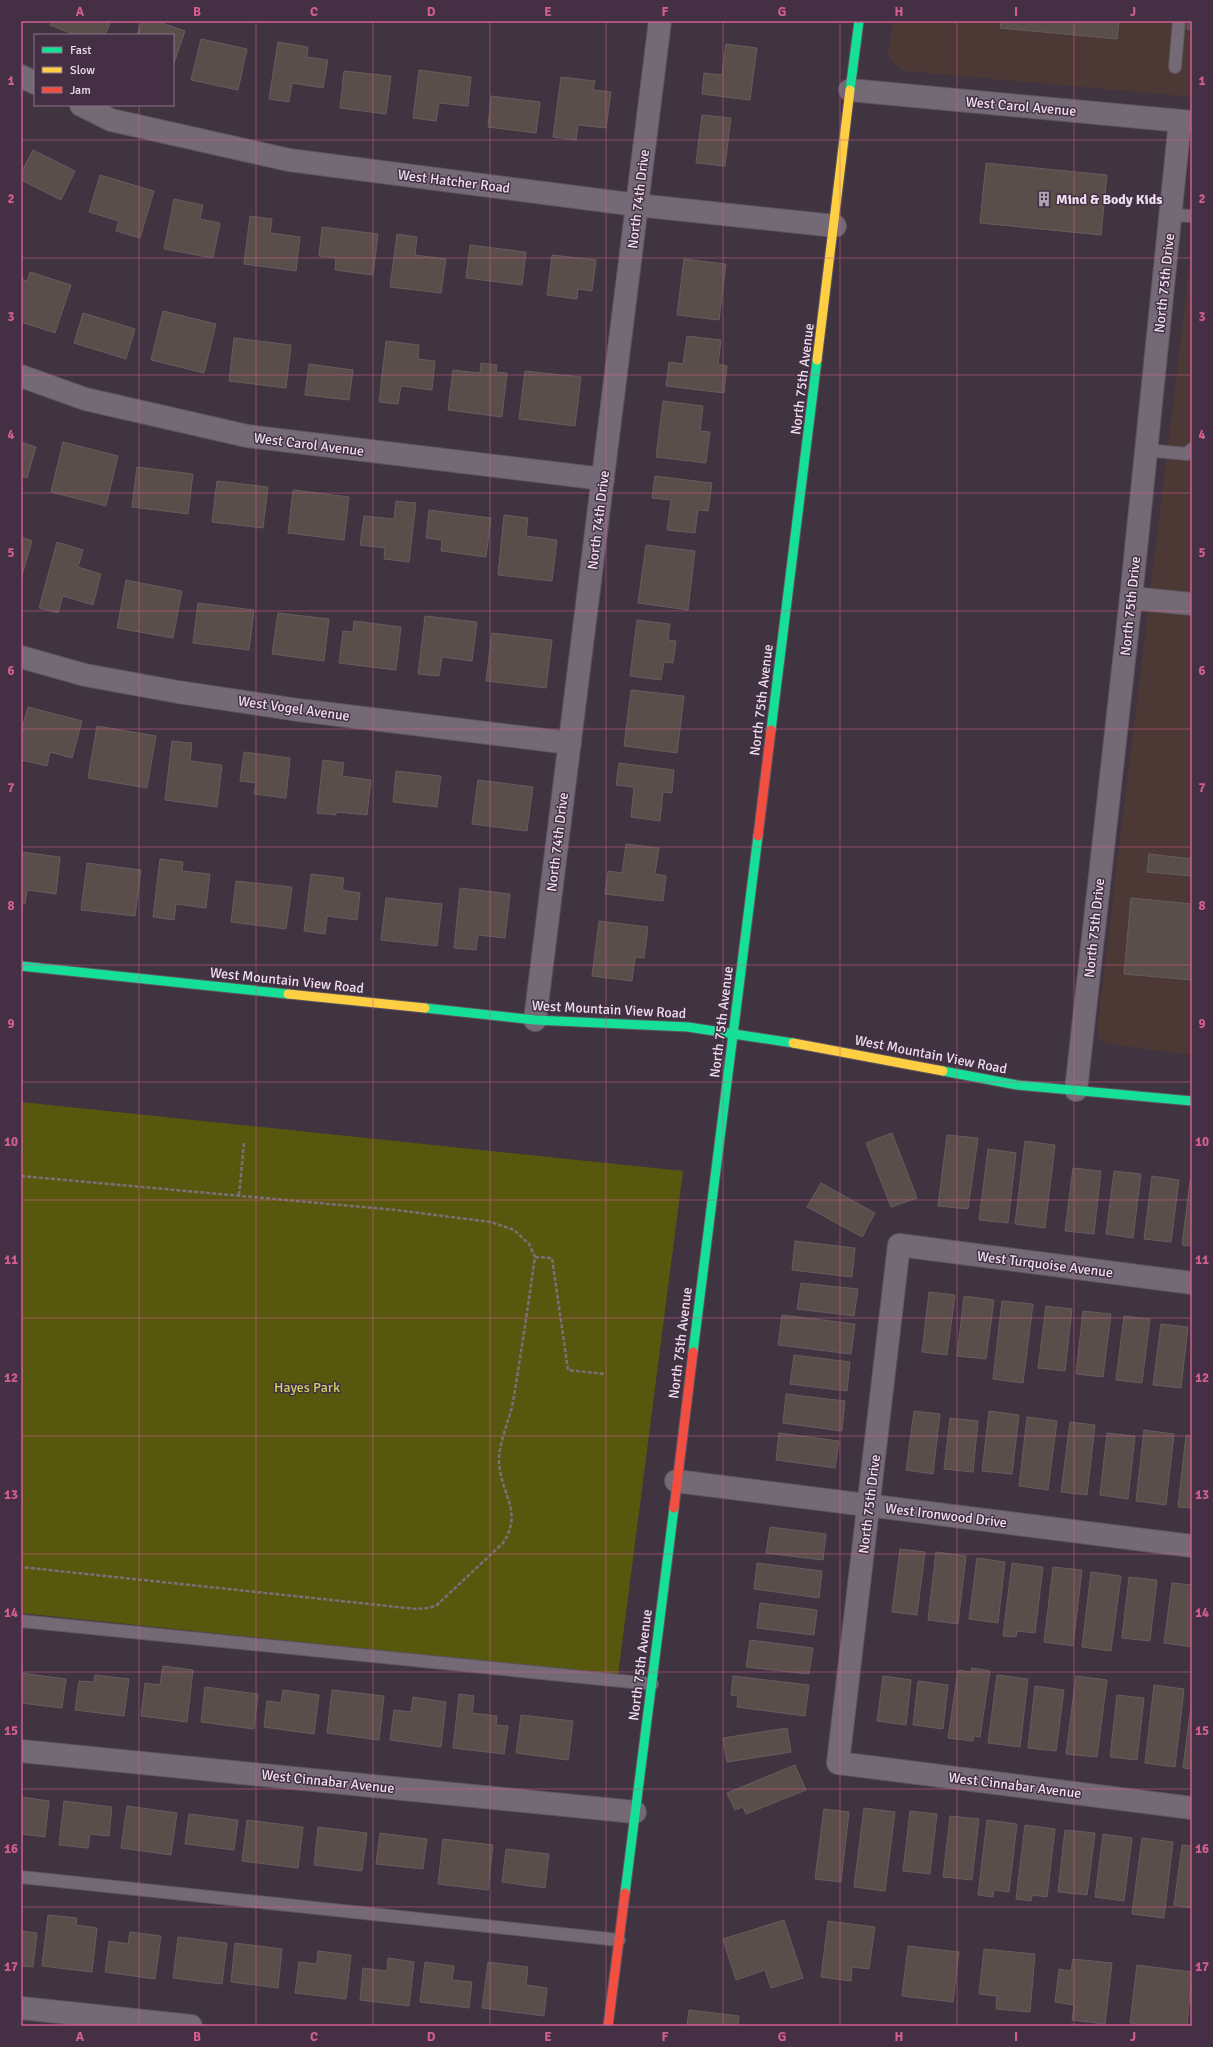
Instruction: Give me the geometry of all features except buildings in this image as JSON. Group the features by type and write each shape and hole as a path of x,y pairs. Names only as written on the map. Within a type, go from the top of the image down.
{"main road":[{"name":"North 75th Avenue","path":"608,2026 652,1684 676,1481 734,1034 835,226 859,21"},
{"name":"West Mountain View Road","path":"21,966 535,1020 688,1027 808,1045 1017,1085 1192,1101"}],"street":[{"name":"North 74th Drive","path":"535,1020 660,21"},
{"path":"21,76 34,82"},
{"name":"West Carol Avenue","path":"850,90 1186,122"},
{"name":"West Hatcher Road","path":"83,106 111,120 289,160 637,205 835,226"},
{"name":"North 75th Drive","path":"1076,1090 1146,450 1182,216 1186,122"},
{"name":"West Carol Avenue","path":"21,376 85,399 247,436 603,479"},
{"path":"1131,598 1192,604"},
{"name":"West Vogel Avenue","path":"21,656 85,674 178,692 298,710 570,743"},
{"name":"North 75th Drive","path":"838,1763 899,1245"},
{"name":"West Turquoise Avenue","path":"899,1245 1192,1283"},
{"name":"West Ironwood Drive","path":"676,1481 1192,1546"},
{"name":"West Cinnabar Avenue","path":"21,1751 636,1812"},
{"name":"West Cinnabar Avenue","path":"838,1763 1192,1808"},
{"path":"21,2008 191,2026"}],"lane":[{"path":"1175,66 1179,21"},
{"path":"1146,450 1187,454 1192,449"},
{"path":"21,1621 652,1684"},
{"path":"21,1877 619,1940"}],"path":[{"path":"239,1195 244,1143"},
{"path":"21,1176 396,1210 491,1222 514,1230 529,1244 535,1257 513,1402 500,1451 499,1462 513,1519 510,1532 503,1542 437,1605 429,1608 416,1609 21,1567"},
{"path":"535,1257 552,1258 568,1370 604,1374"}],"shaded area":[{"path":"893,21 1192,21 1192,97 904,71 896,66 888,55"},
{"path":"1192,247 1192,1055 1107,1044 1099,1038 1097,1030"}],"green space":[{"name":"Hayes Park","path":"21,1102 683,1171 618,1675 21,1613"}],"traffic: fast":[{"path":"850,90 859,21"},
{"path":"771,730 817,360"},
{"path":"693,1352 758,836"},
{"path":"21,966 288,994"},
{"path":"425,1008 535,1020 688,1027 793,1043"},
{"path":"943,1071 1017,1085 1192,1101"},
{"path":"625,1893 674,1508"}],"traffic: slow":[{"path":"817,360 850,90"},
{"path":"288,994 425,1008"},
{"path":"793,1043 943,1071"}],"traffic: jam":[{"path":"758,836 771,730"},
{"path":"674,1508 693,1352"},
{"path":"608,2026 625,1893"}],"place":[{"name":"Mind & Body Kids","path":"1044,199"}]}
